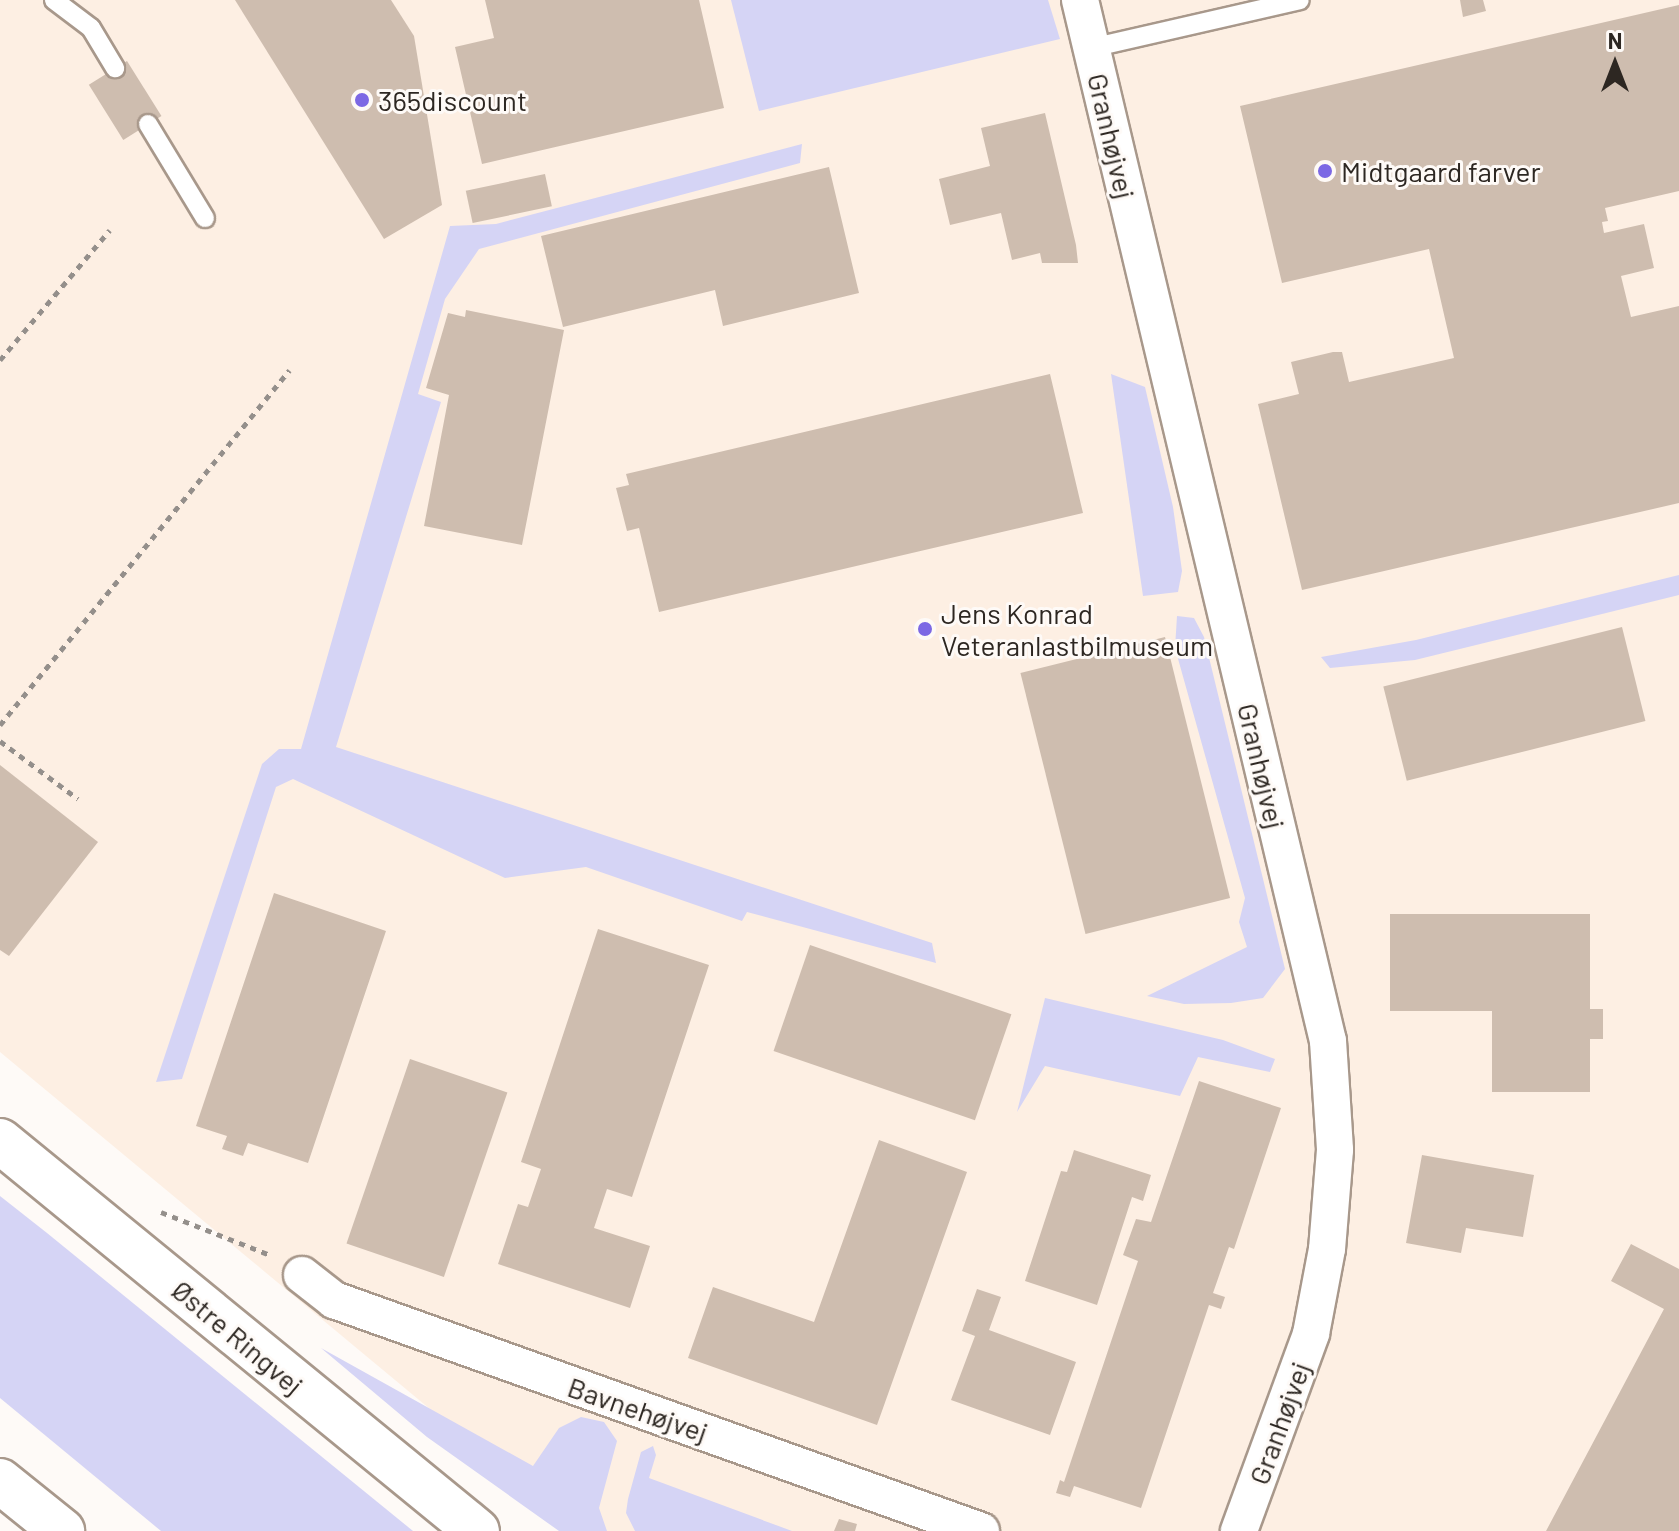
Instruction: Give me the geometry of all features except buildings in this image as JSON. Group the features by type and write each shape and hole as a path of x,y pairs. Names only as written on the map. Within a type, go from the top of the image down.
{"main road":[{"name":"Østre Ringvej","path":"0,1141 477,1531"},
{"path":"0,1481 62,1531"}],"street":[{"name":"Granhøjvej","path":"1080,0 1328,1041 1335,1150 1327,1249 1311,1334 1239,1531"},
{"name":"Bavnehøjvej","path":"302,1275 334,1300 981,1531"}],"lane":[{"path":"54,0 91,28 115,68"},
{"path":"1091,48 1300,0"},
{"path":"148,124 205,218"}],"path":[{"path":"0,360 110,230"},
{"path":"0,725 290,370"},
{"path":"0,741 78,799"},
{"path":"153,1205 254,1246 302,1275"}],"shaded area":[{"path":"0,0 1679,0 1679,1531 577,1531 0,1052"},
{"path":"731,0 1048,0 1060,39 759,111"},
{"path":"802,144 800,163 479,249 445,299 418,394 441,402 336,747 932,943 936,963 747,912 742,921 586,867 505,878 293,779 276,787 182,1079 156,1082 262,764 279,749 301,749 450,226 496,224"},
{"path":"1111,374 1145,387 1173,507 1182,571 1178,592 1143,596"},
{"path":"1679,575 1679,595 1415,660 1330,668 1321,657 1416,640"},
{"path":"1177,616 1194,618 1204,637 1285,969 1263,998 1231,1003 1184,1004 1147,996 1247,947 1239,922 1245,898 1175,648"},
{"path":"1045,998 1223,1040 1275,1059 1270,1072 1198,1057 1180,1096 1045,1066 1017,1112"},
{"path":"0,1196 413,1531 161,1531 0,1398"},
{"path":"321,1348 533,1466 559,1428 581,1417 604,1422 617,1441 599,1508 607,1531 559,1531 427,1437"},
{"path":"653,1446 656,1455 649,1478 792,1531 635,1531 626,1513 628,1499 641,1452"}],"place":[{"name":"365discount","path":"362,100"},
{"name":"Midtgaard farver","path":"1325,171"},
{"name":"Jens Konrad Veteranlastbilmuseum","path":"925,629"}]}
